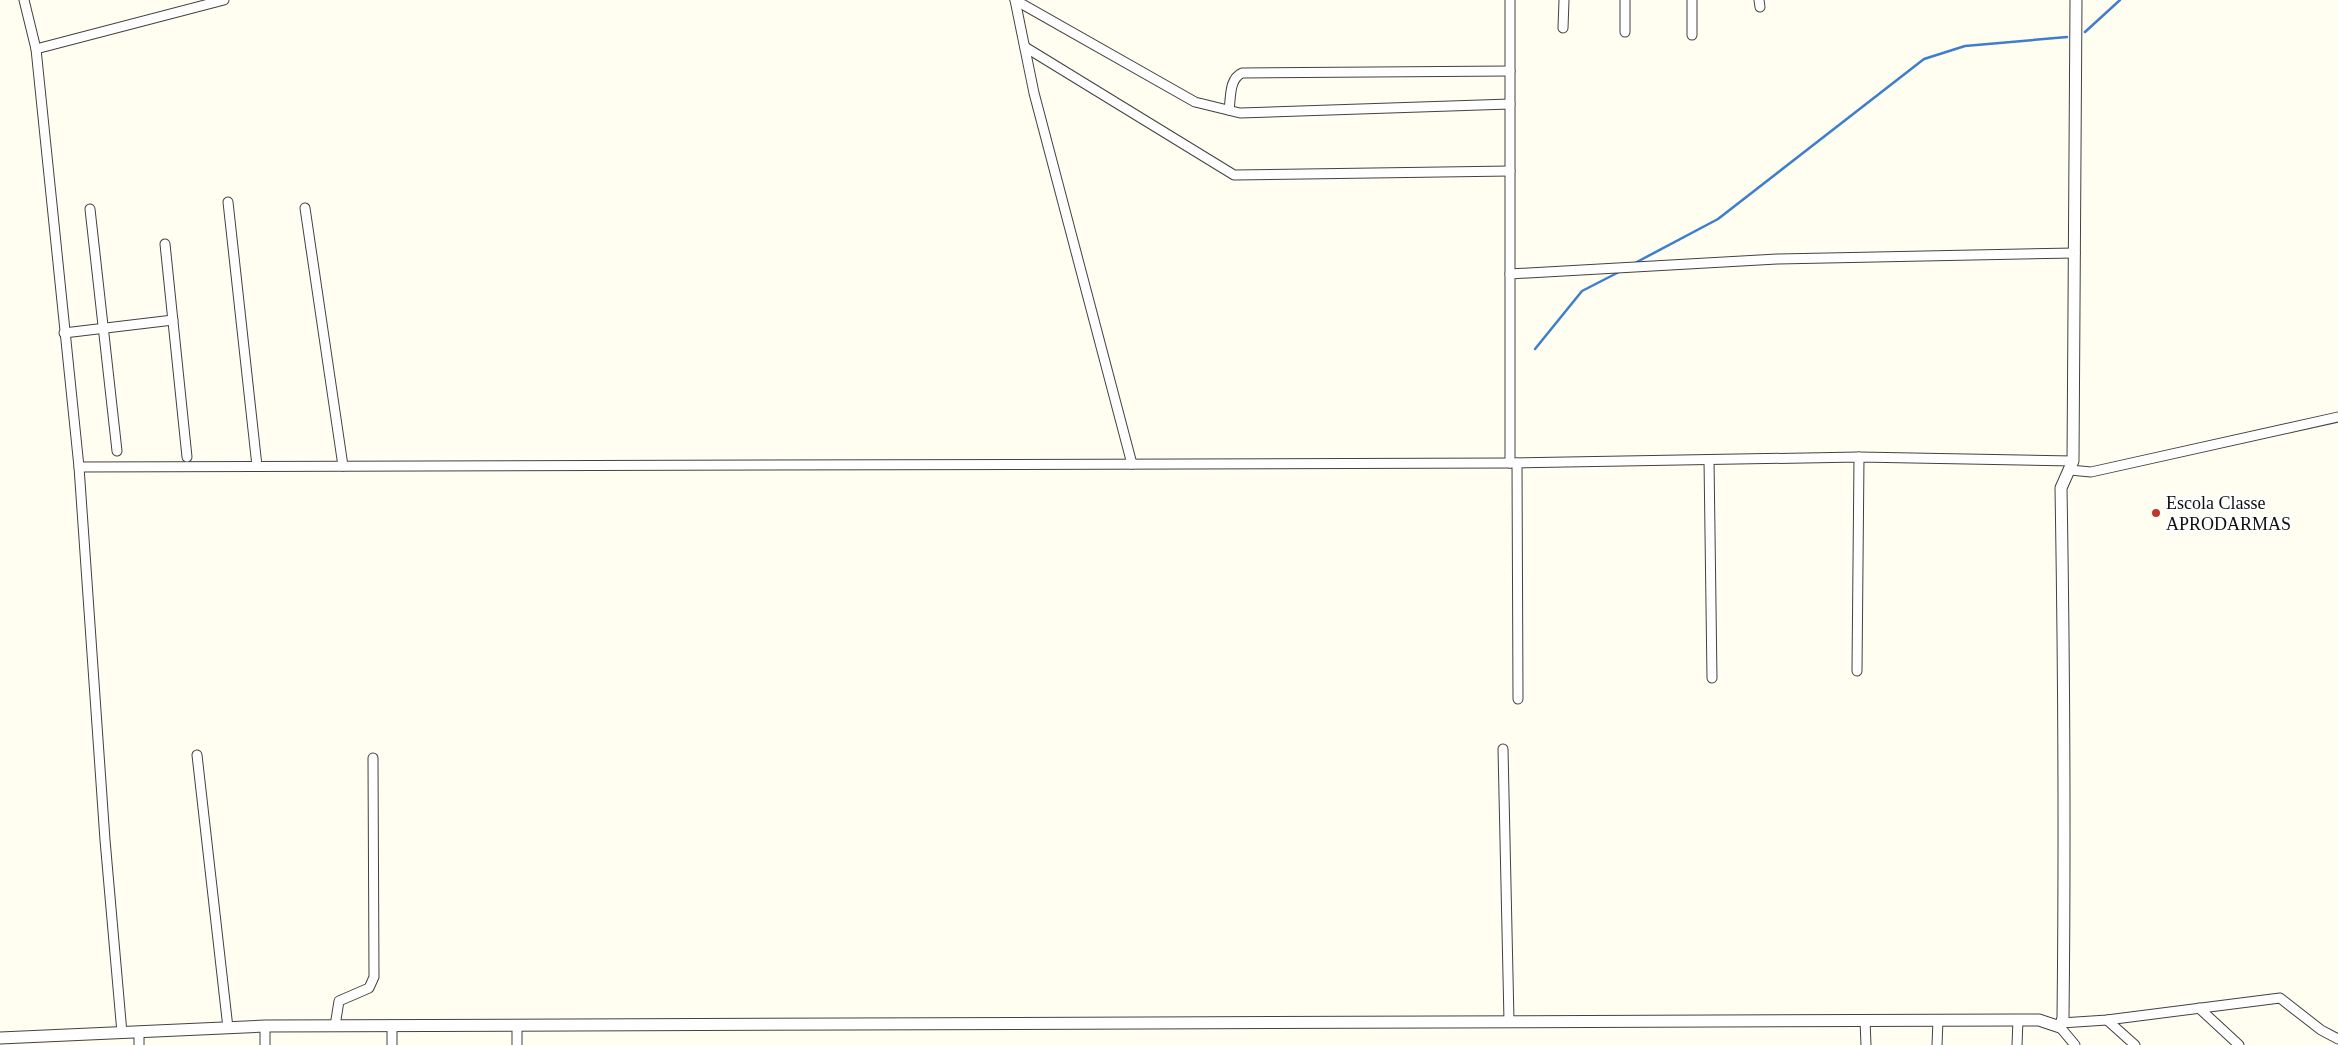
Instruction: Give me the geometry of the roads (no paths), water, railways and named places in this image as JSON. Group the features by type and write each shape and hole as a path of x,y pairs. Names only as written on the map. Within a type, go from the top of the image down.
{"street":[{"path":"24,0 36,49 78,467 105,840 122,1033"},
{"path":"36,49 224,0"},
{"path":"1015,0 1034,92 1132,464"},
{"path":"1015,0 1195,102 1240,113 1510,104"},
{"path":"1510,0 1510,274 1518,699"},
{"path":"1563,28 1564,0"},
{"path":"1625,0 1625,32"},
{"path":"1692,0 1692,35"},
{"path":"2075,1045 2060,1025 2063,998 2065,714 2061,488 2071,465 2075,253 2076,0"},
{"path":"1025,47 1234,175 1510,171"},
{"path":"1229,110 1233,81 1236,76 1242,73 1510,72"},
{"path":"228,202 257,466"},
{"path":"305,208 343,466"},
{"path":"90,209 117,451"},
{"path":"165,244 187,457"},
{"path":"1510,274 1777,259 2075,253"},
{"path":"64,333 173,320"},
{"path":"78,467 1514,463 1859,457 2071,465 2091,472 2338,417"},
{"path":"1857,671 1859,457"},
{"path":"1709,460 1712,678"},
{"path":"1503,750 1509,1021"},
{"path":"197,755 228,1028"},
{"path":"335,1026 339,1001 369,988 374,977 373,758"},
{"path":"0,1038 14,1041 122,1033 265,1026 392,1025 2039,1020 2060,1025 2078,1020 2107,1020 2280,998 2321,1030 2338,1039"},
{"path":"2198,1008 2239,1045"},
{"path":"1865,1020 1866,1045"},
{"path":"1937,1045 1938,1020"},
{"path":"2017,1045 2018,1020"},
{"path":"2107,1020 2136,1045"},
{"path":"392,1025 392,1045"},
{"path":"517,1025 517,1045"},
{"path":"265,1026 265,1045"},
{"path":"139,1033 139,1045"}],"waterway":[{"path":"2085,32 2120,0"},
{"path":"1635,263 1718,219 1924,59 1965,46 2067,37"},
{"path":"1535,349 1582,291 1619,272"}],"place":[{"name":"Escola Classe APRODARMAS","path":"2156,513"}]}
